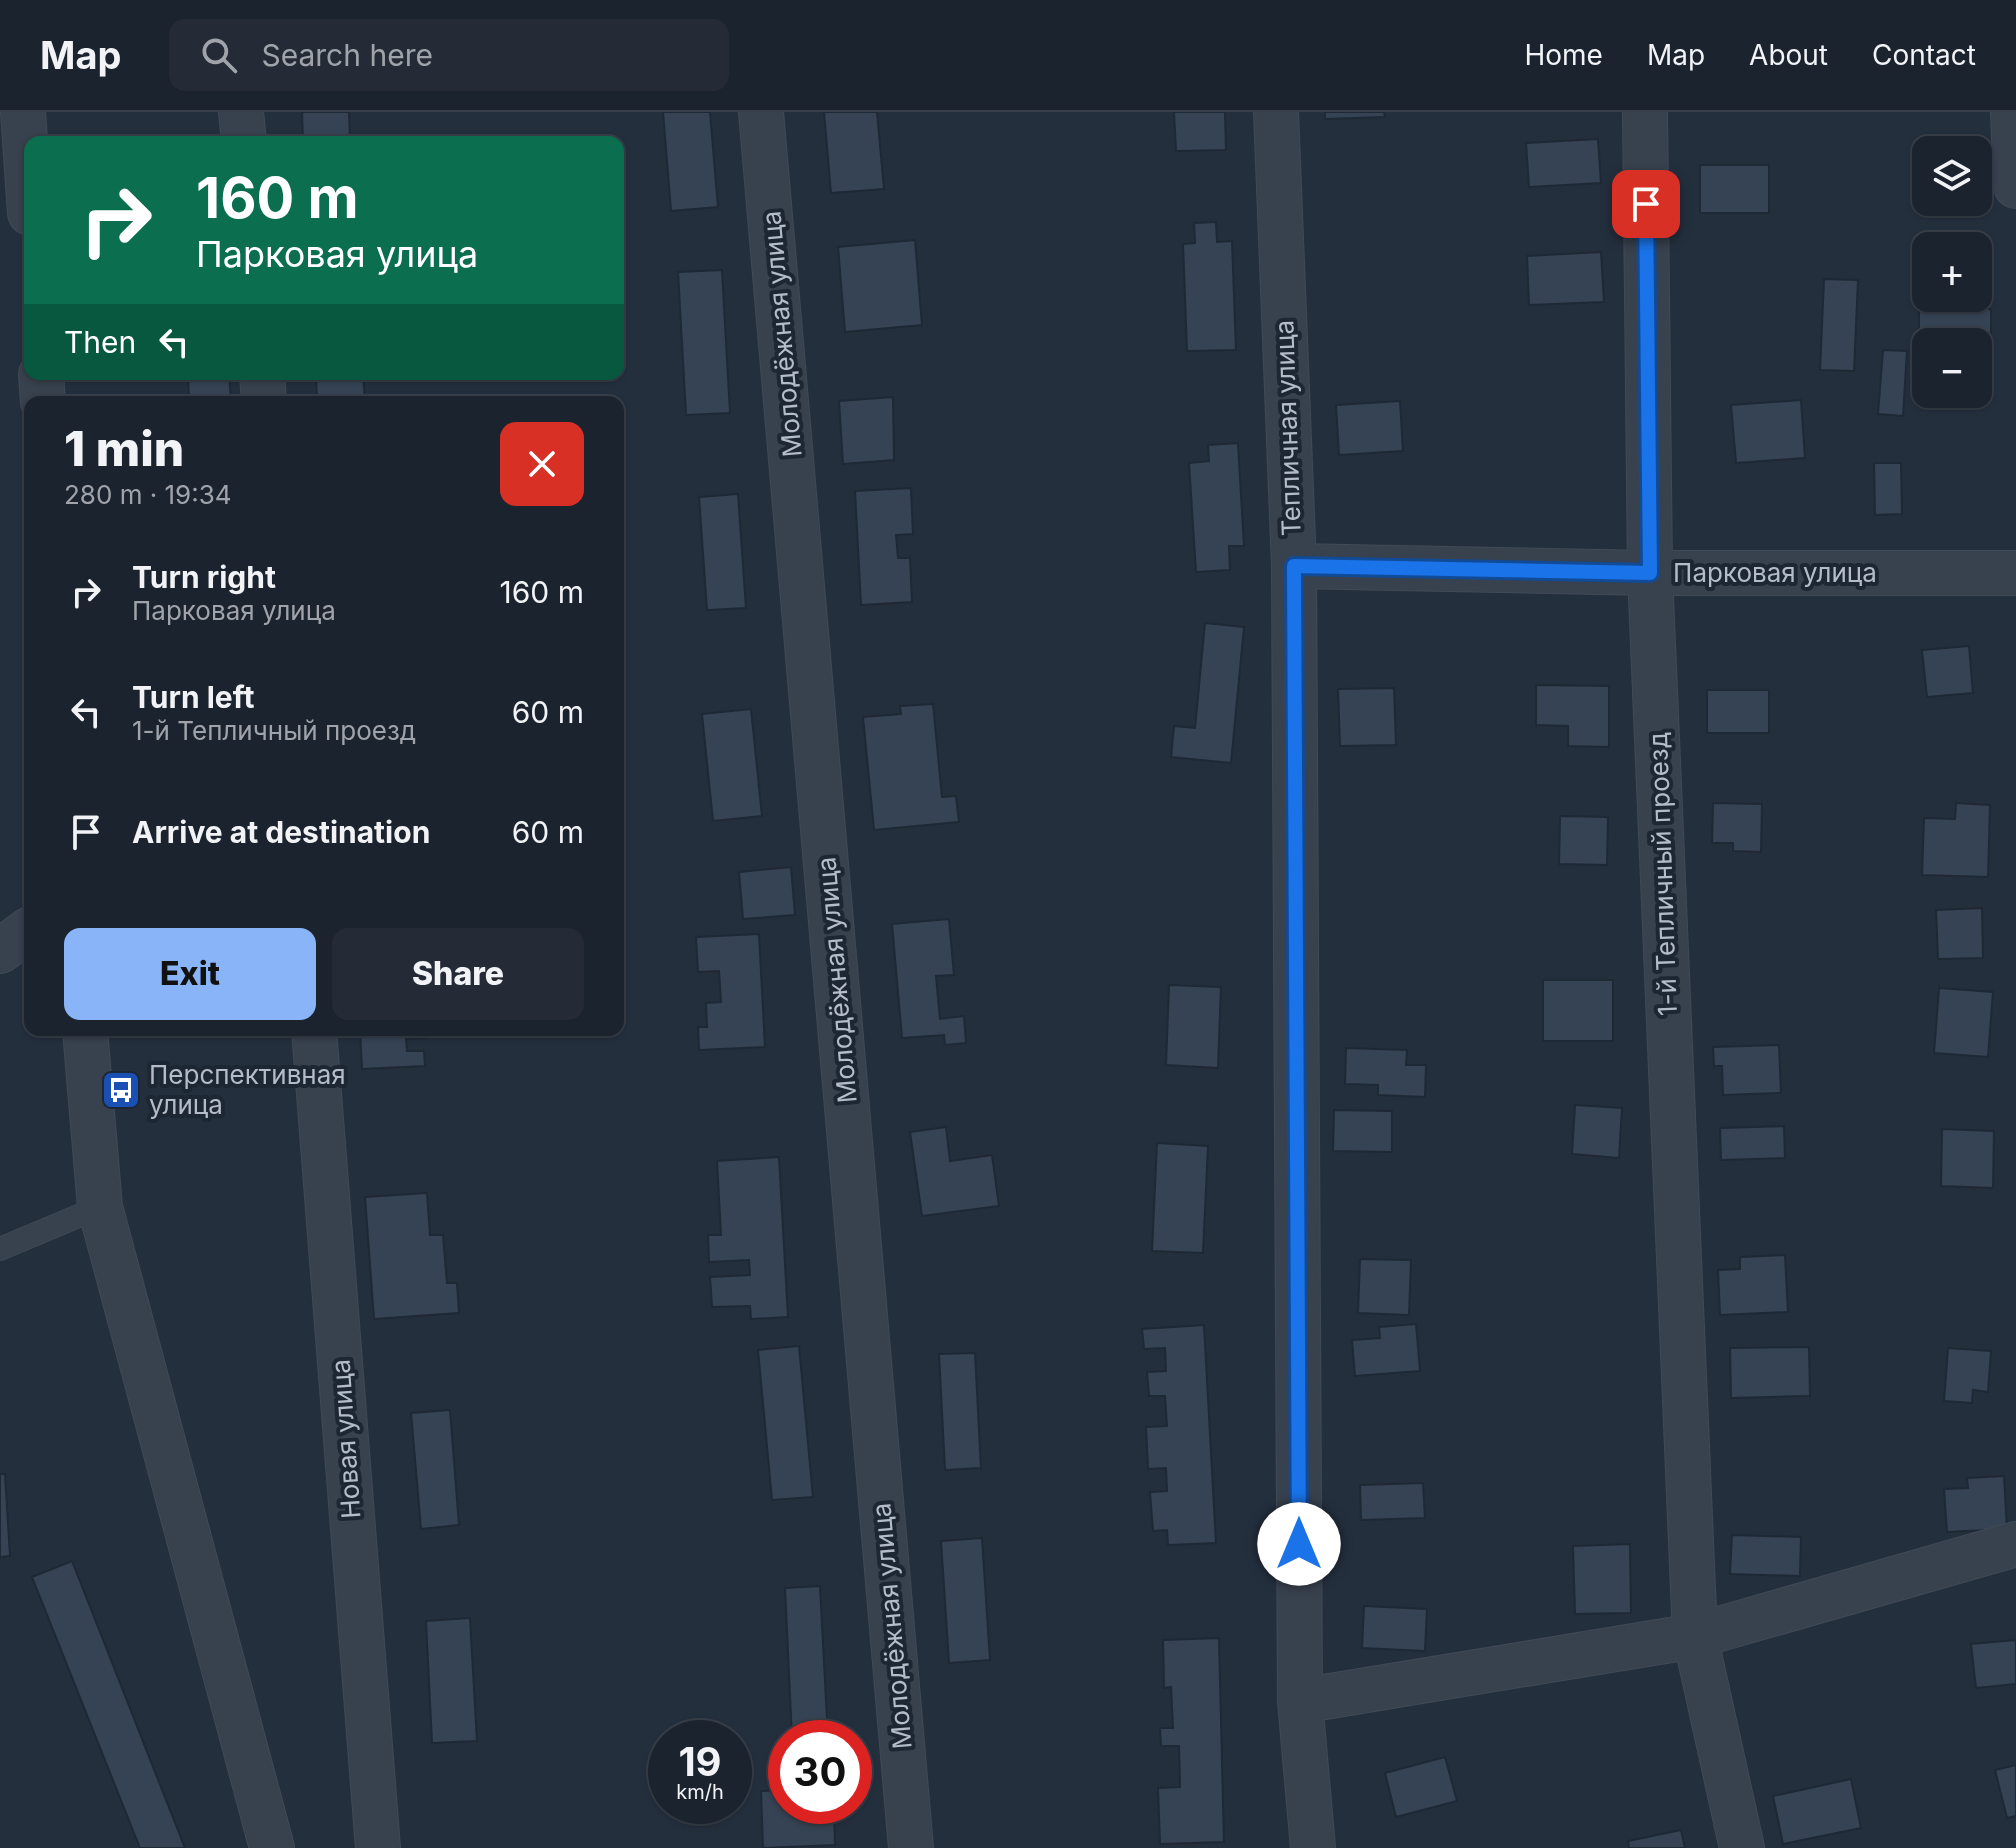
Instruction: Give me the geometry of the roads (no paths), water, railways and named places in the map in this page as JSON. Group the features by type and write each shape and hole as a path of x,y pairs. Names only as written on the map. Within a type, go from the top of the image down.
{"street":[{"path":"23,112 25,136"},
{"path":"241,112 243,136"},
{"name":"Молодёжная улица","path":"761,112 911,1848"},
{"name":"Тепличная улица","path":"1276,112 1294,566 1300,1701 1313,1848"},
{"name":"1-й Тепличный проезд","path":"1645,112 1650,573 1695,1636 1742,1848"},
{"path":"2013,112 2016,186"},
{"name":"Парковая улица","path":"1294,566 1650,573 2016,573"},
{"path":"0,951 24,933"},
{"path":"86,1036 100,1207 272,1848"},
{"name":"Новая улица","path":"314,1036 378,1848"},
{"path":"1300,1701 1695,1636 2016,1544"}],"lane":[{"path":"0,1249 100,1207"}],"place":[{"name":"Перспективная улица","path":"121,1090"}]}
